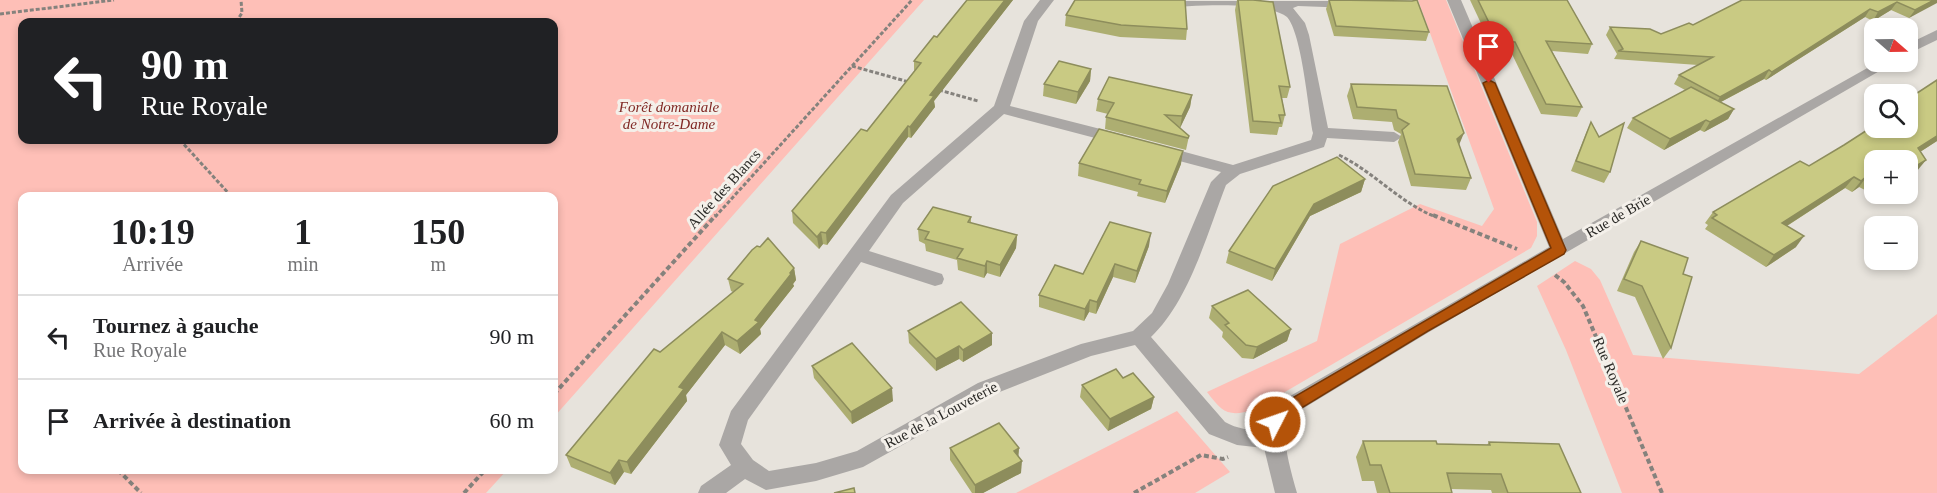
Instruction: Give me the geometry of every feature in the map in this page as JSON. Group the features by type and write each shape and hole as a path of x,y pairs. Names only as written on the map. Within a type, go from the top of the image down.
{"street":[{"path":"709,493 745,467 730,445 738,417 897,199 1001,108 1031,21 1047,0"},
{"path":"1149,4 1226,0"},
{"path":"1236,0 1260,1 1283,7 1293,14 1299,23 1319,138"},
{"path":"1454,0 1559,250"},
{"path":"1283,7 1297,2 1369,5"},
{"path":"1918,44 1937,34"},
{"name":"Rue de Brie","path":"1273,439 1275,422 1292,405 1422,327 1870,72"},
{"path":"1001,108 1234,170"},
{"path":"1286,493 1273,439 1248,440 1233,437 1217,428 1139,337 1159,318 1177,284 1219,182 1234,170 1319,138 1394,137"},
{"path":"857,254 935,279"},
{"name":"Rue de la Louveterie","path":"745,467 766,481 816,472 863,458 985,389 1088,349 1139,337"}],"path":[{"path":"0,14 114,0"},
{"path":"239,18 242,13 242,0"},
{"name":"Allée des Blancs","path":"558,390 912,0"},
{"path":"852,66 909,82"},
{"path":"932,88 1001,108"},
{"name":"Rue Royale","path":"1319,138 1419,210 1520,250 1564,282 1583,306 1662,493"},
{"path":"184,144 227,192"},
{"path":"1134,493 1201,455 1224,459 1232,454 1233,437"},
{"path":"122,474 141,493"},
{"path":"464,493 481,474"}],"green space":[{"name":"Forêt domaniale de Notre-Dame","path":"0,0 924,0 558,412 558,192 18,192 18,474 503,474 486,493 0,493"},
{"path":"1418,0 1446,0 1537,222 1537,236 1531,248 1254,410 1238,413 1227,412 1217,405 1207,392 1317,341 1340,244 1420,204 1482,226 1494,209"},
{"path":"1575,261 1591,269 1600,280 1633,355 1859,374 1937,314 1937,493 1622,493 1566,350 1537,286"},
{"path":"1177,411 1230,472 1195,493 1016,493"}],"building":[{"path":"967,0 1005,0 930,95 934,96 910,127 908,126 826,233 821,232 817,237 792,211 861,129 867,131 921,63 914,61"},
{"path":"1075,0 1185,0 1187,29 1121,25 1066,15"},
{"path":"1238,0 1273,2 1290,87 1279,86 1285,115 1279,115 1281,123 1253,121"},
{"path":"1329,0 1417,0 1429,32 1336,26"},
{"path":"1478,0 1567,0 1592,44 1546,41 1582,107 1546,104 1515,42 1498,41"},
{"path":"1742,0 1934,0 1915,10 1897,2 1878,12 1870,9 1772,72 1769,70 1720,97 1679,75 1713,57 1618,51 1623,49 1610,27 1650,29 1661,34 1689,23 1693,25"},
{"path":"1059,61 1091,69 1078,92 1044,84"},
{"path":"1109,77 1192,95 1182,116 1165,115 1189,136 1188,138 1106,117 1114,103 1098,99"},
{"path":"1937,80 1937,136 1918,148 1926,160 1918,165 1918,150 1864,150 1864,178 1861,181 1854,177 1782,223 1804,236 1774,255 1712,218 1717,215 1713,212 1800,161 1809,166 1864,132 1864,138 1918,138 1918,92"},
{"path":"1351,84 1447,86 1464,133 1457,139 1471,178 1415,174 1402,130 1409,124 1398,118 1396,110 1357,107"},
{"path":"1691,87 1734,109 1710,122 1706,120 1670,139 1633,118"},
{"path":"1591,122 1599,137 1624,123 1610,172 1576,161"},
{"path":"1099,129 1183,151 1167,191 1139,184 1141,180 1079,163"},
{"path":"1337,157 1365,179 1314,204 1275,269 1229,251 1273,186"},
{"path":"933,207 971,217 968,222 1017,235 1000,265 987,261 985,266 957,258 963,249 925,239 929,232 918,229"},
{"path":"1110,222 1151,233 1137,271 1115,264 1097,302 1090,300 1085,309 1039,295 1055,265 1083,274"},
{"path":"768,238 794,268 755,320 759,322 737,341 722,332 679,387 684,389 627,462 619,460 610,473 566,455 654,349 660,352 743,284 728,279 752,250 757,246 760,247"},
{"path":"1641,241 1688,258 1683,274 1692,277 1671,348 1642,286 1624,279"},
{"path":"1248,290 1291,329 1257,347 1246,345 1225,325 1229,323 1212,306"},
{"path":"961,302 992,333 963,350 959,346 936,359 908,331"},
{"path":"852,343 892,388 851,412 812,366"},
{"path":"1116,369 1123,378 1133,373 1154,397 1110,419 1082,385"},
{"path":"999,423 1019,448 1014,451 1022,461 975,485 950,448"},
{"path":"1363,441 1436,441 1437,444 1490,445 1489,442 1559,444 1581,493 1508,493 1501,474 1447,473 1452,493 1390,493 1381,465 1370,465"},
{"path":"854,488 855,493 834,493"}],"route":[{"path":"1275,422 1292,405 1422,327 1559,250 1489,83"}]}
